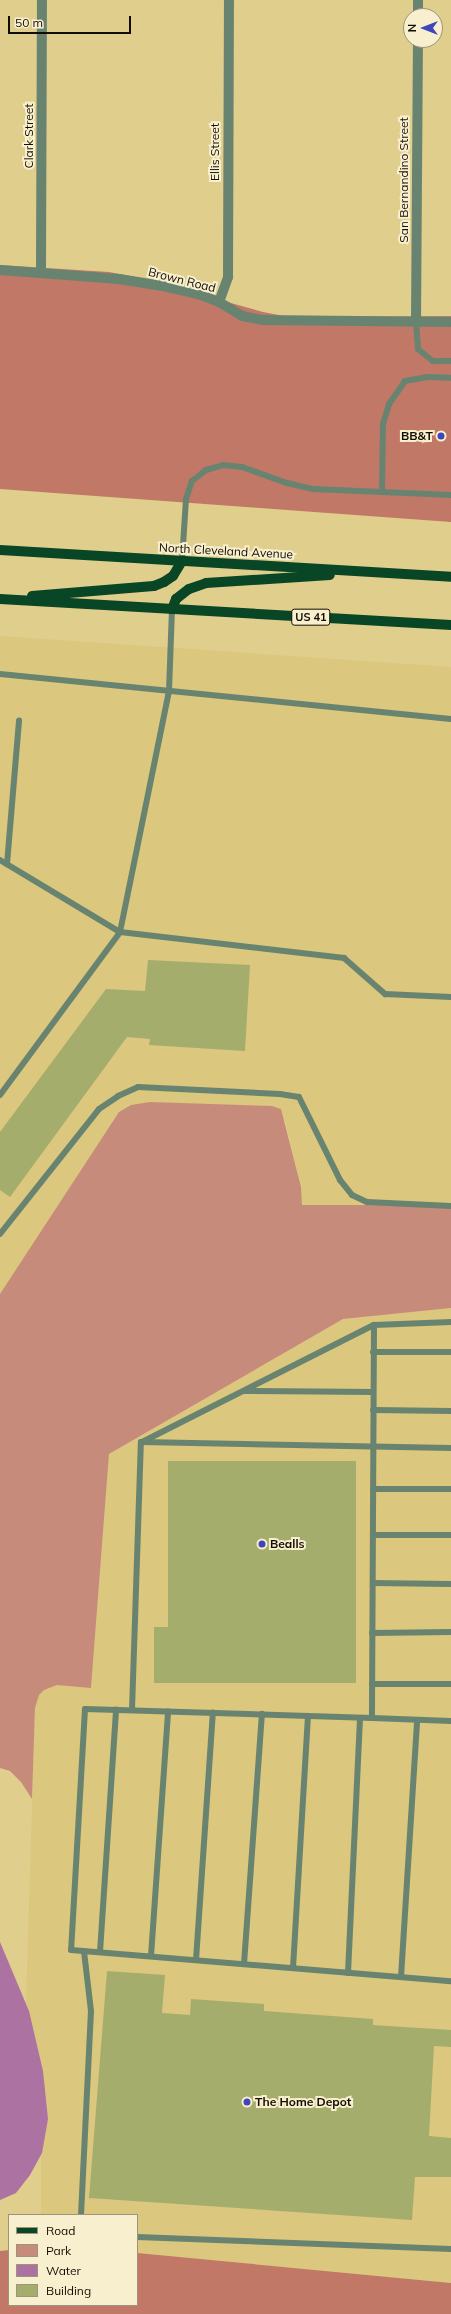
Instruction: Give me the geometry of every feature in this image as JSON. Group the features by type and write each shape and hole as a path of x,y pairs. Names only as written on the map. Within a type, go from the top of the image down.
{"main road":[{"name":"North Cleveland Avenue","path":"0,550 451,577"},
{"path":"0,599 154,586 164,582 172,576 182,561"},
{"path":"172,609 176,599 185,592 206,583 377,573"},
{"name":"US 41","path":"0,599 451,625"}],"street":[{"name":"Clark Street","path":"41,272 42,0"},
{"name":"Ellis Street","path":"219,302 228,277 229,0"},
{"name":"San Bernandino Street","path":"416,321 418,48"},
{"name":"Brown Road","path":"0,270 119,278 201,295 219,302 242,316 262,320 451,322"}],"lane":[{"path":"416,321 418,349 433,361 451,361"},
{"path":"382,492 383,424 390,404 405,381 428,377 451,378"},
{"path":"182,561 186,499 192,481 206,470 223,465 242,467 287,483 313,489 451,495"},
{"path":"0,1095 120,932 169,691 172,609"},
{"path":"0,674 451,719"},
{"path":"6,864 19,720"},
{"path":"0,860 120,932 344,958 384,994 451,997"},
{"path":"0,1234 99,1109 118,1096 138,1087 280,1094 299,1097 340,1180 352,1195 367,1202 451,1206"},
{"path":"140,1442 374,1324 451,1322"},
{"path":"372,1718 374,1324"},
{"path":"373,1352 451,1352"},
{"path":"243,1391 373,1392"},
{"path":"373,1410 451,1411"},
{"path":"140,1442 373,1445 451,1448"},
{"path":"132,1710 140,1442"},
{"path":"373,1489 451,1489"},
{"path":"373,1535 451,1535"},
{"path":"373,1584 451,1584"},
{"path":"372,1633 451,1632"},
{"path":"372,1684 451,1684"},
{"path":"451,1721 85,1709 71,1950 451,1981"},
{"path":"100,1952 116,1710"},
{"path":"151,1956 168,1712"},
{"path":"196,1960 213,1713"},
{"path":"244,1964 262,1714"},
{"path":"293,1968 308,1716"},
{"path":"348,1973 360,1718"},
{"path":"402,1977 416,1720"},
{"path":"81,2214 91,2011 84,1951"},
{"path":"138,2237 451,2249"}],"shaded area":[{"path":"0,265 109,272 141,278 263,312 289,317 451,316 451,522 0,489"},
{"path":"0,636 451,667 451,1205 302,1205 301,1187 285,1120 0,1294"},
{"path":"451,1308 451,2283 138,2253 138,2214 41,2214 41,2154 48,2119 43,2071 26,2004 35,1708 39,1695 44,1690 57,1685 91,1687 109,1454 343,1319"},
{"path":"8,2250 8,2306 138,2306 138,2253 451,2283 451,2314 0,2314 0,2251"}],"green space":[{"path":"150,1102 272,1106 281,1109 301,1187 302,1205 451,1205 451,1308 343,1319 109,1454 91,1688 57,1685 44,1690 39,1695 35,1708 32,1799 21,1782 10,1771 0,1768 0,1294 119,1112 131,1105"}],"water":[{"path":"0,1942 29,2011 43,2071 48,2119 42,2153 30,2175 16,2193 0,2200"}],"building":[{"path":"148,960 250,965 245,1051 149,1045 150,1039 127,1037 10,1197 0,1190 0,1132 106,989 145,991"},
{"name":"Bealls","path":"168,1461 356,1461 356,1683 154,1683 154,1627 168,1627"},
{"name":"The Home Depot","path":"107,1971 165,1975 162,2013 190,2015 191,1999 264,2004 264,2011 373,2019 373,2025 451,2030 451,2047 434,2046 429,2136 451,2138 451,2177 415,2177 412,2220 89,2198"}],"place":[{"name":"BB&T","path":"441,436"},
{"name":"Bealls","path":"262,1544"},
{"name":"The Home Depot","path":"247,2102"}]}
